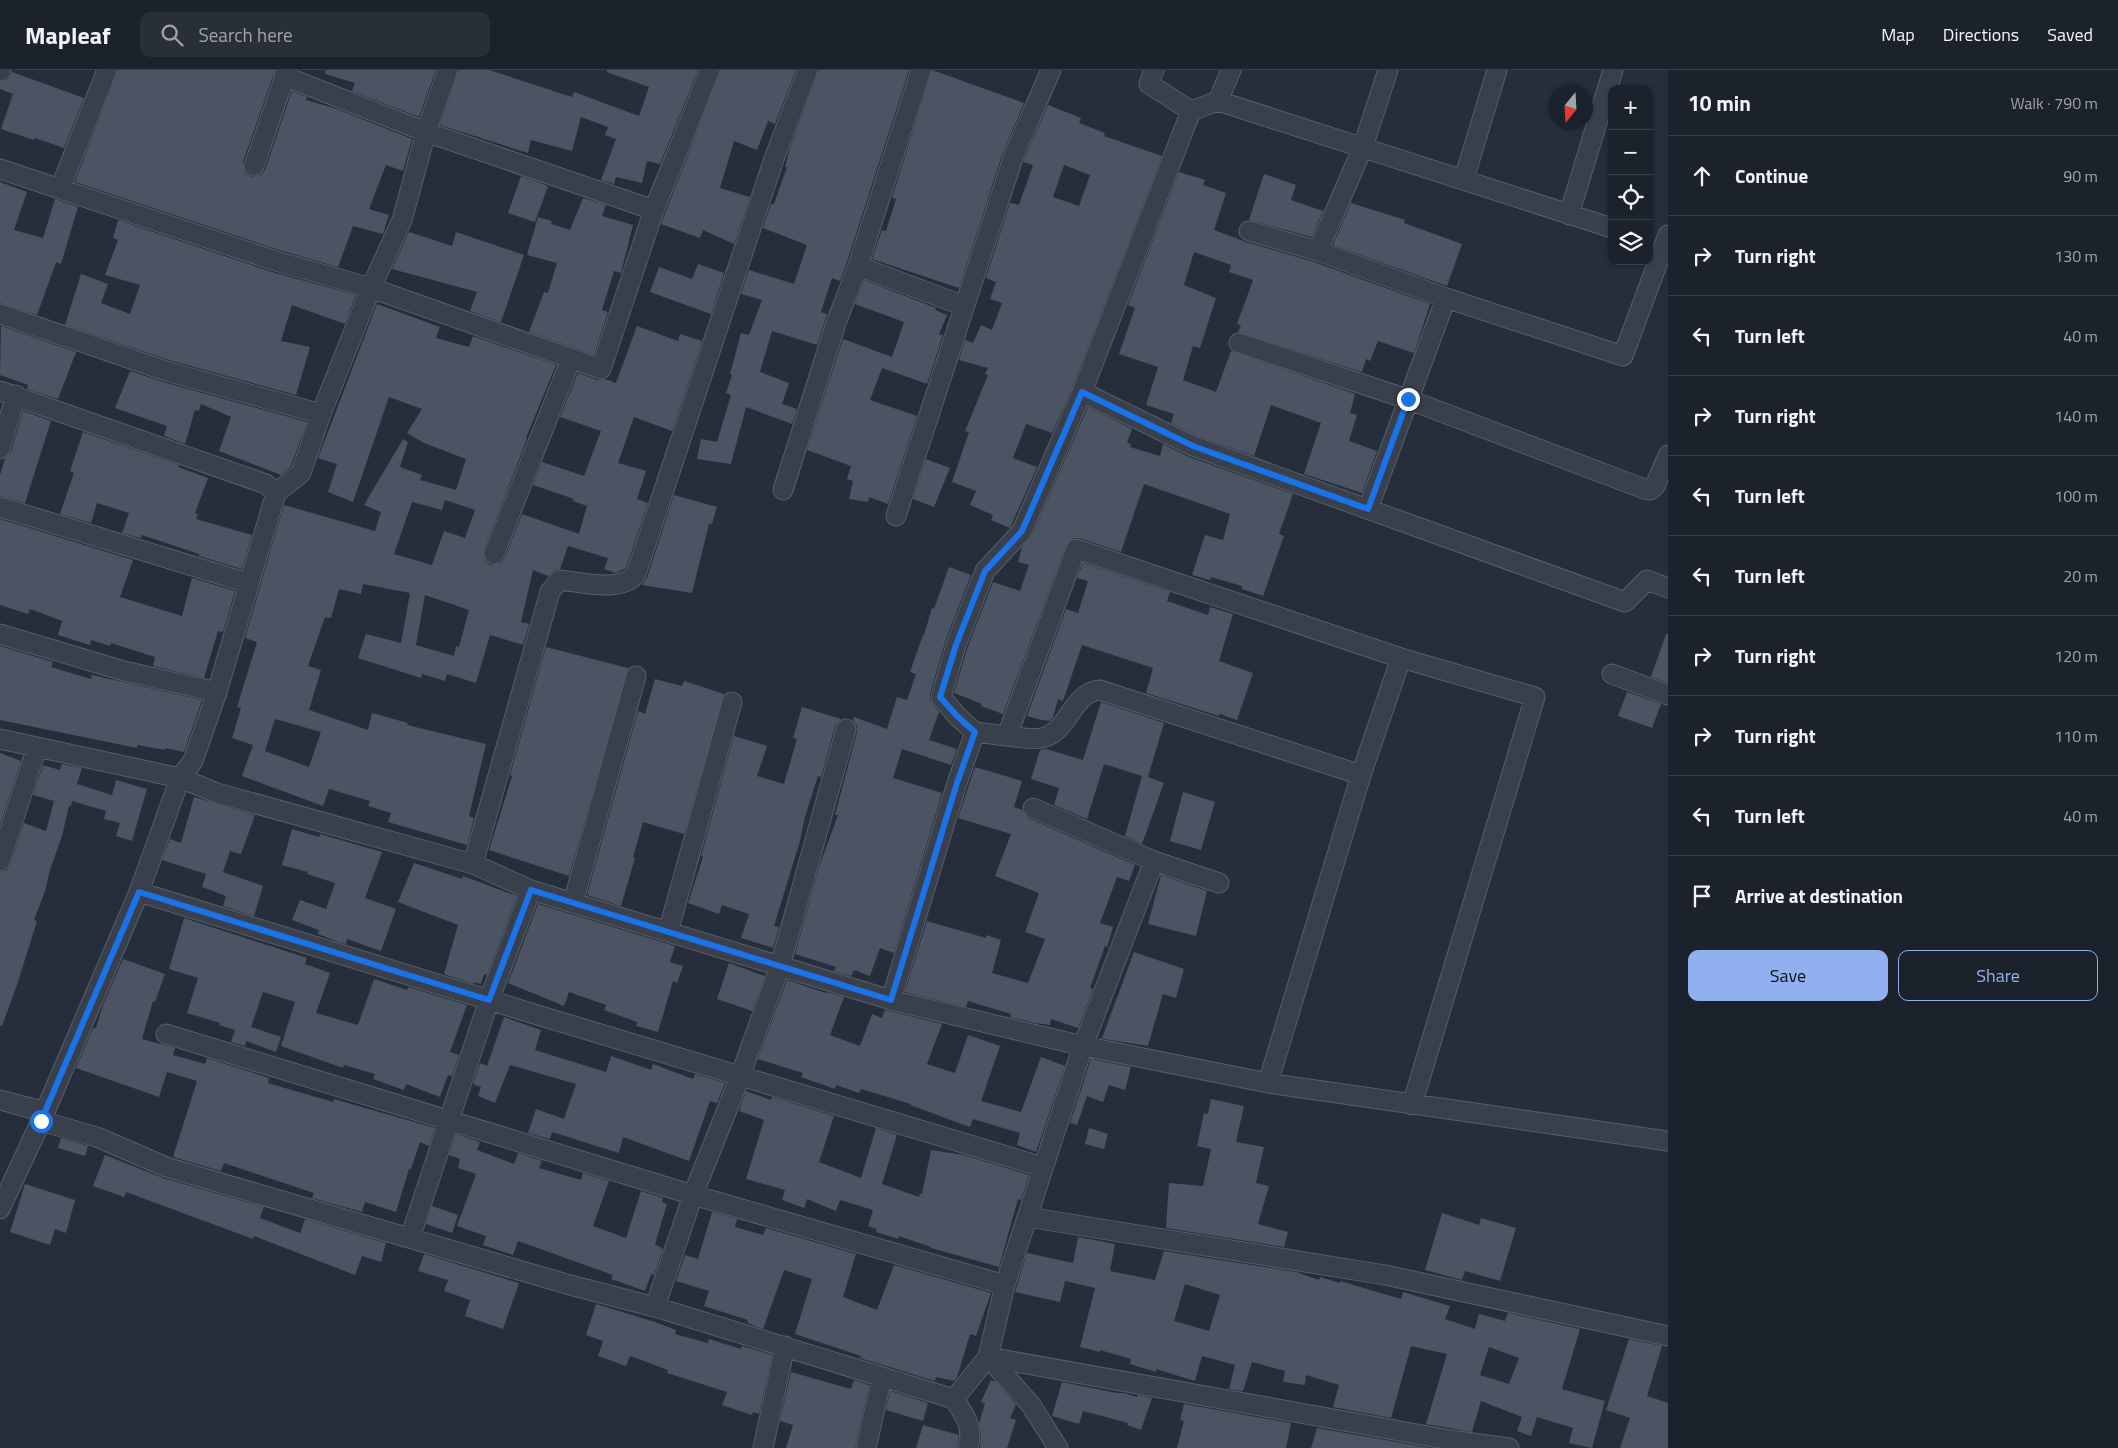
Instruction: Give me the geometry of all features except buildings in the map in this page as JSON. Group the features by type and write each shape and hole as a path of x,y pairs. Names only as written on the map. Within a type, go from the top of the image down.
{"street":[{"path":"60,190 107,70"},
{"path":"0,1209 43,1117 139,892 180,778 193,761 217,692 276,493 300,473 321,414 371,288 402,220 426,132 448,70"},
{"path":"0,169 276,262 371,288 601,369 654,210 710,70"},
{"path":"473,864 550,592 560,580 614,585 631,581 636,574 775,156 808,70"},
{"path":"783,490 836,323 858,266 921,70"},
{"path":"896,516 1014,155 1051,70"},
{"path":"1154,70 1149,84 1192,111"},
{"path":"1218,100 1231,70"},
{"path":"1318,252 1363,147 1388,70"},
{"path":"1464,179 1497,70"},
{"path":"1568,215 1614,70"},
{"path":"254,166 285,73 426,132 654,210"},
{"path":"1361,774 1100,690 1091,691 1086,695 1057,730 1042,738 975,732 940,697 956,645 985,571 1022,531 1082,392 1192,111 1218,100 1608,227"},
{"path":"1249,231 1318,252 1446,298 1623,356 1663,240"},
{"path":"858,266 964,306"},
{"path":"1368,509 1446,298"},
{"path":"0,314 166,370 321,414"},
{"path":"1239,343 1408,399 1647,490 1655,486 1668,455"},
{"path":"494,554 571,359"},
{"path":"1082,392 1193,446 1625,602 1647,580 1668,588"},
{"path":"0,449 8,393 266,484 276,493"},
{"path":"0,507 248,584"},
{"path":"1006,736 1076,549 1400,658 1535,697 1412,1105"},
{"path":"0,634 124,670 217,692"},
{"path":"1268,1083 1361,774 1400,658"},
{"path":"1612,674 1668,695"},
{"path":"573,903 636,676"},
{"path":"668,932 732,702"},
{"path":"655,1307 693,1195 741,1076 780,966 846,729"},
{"path":"891,1000 957,783 975,732"},
{"path":"0,739 180,778 217,793 473,864 531,890 891,1000 1083,1046 1268,1083 1668,1141"},
{"path":"0,861 36,747"},
{"path":"1033,808 1154,861 1219,882"},
{"path":"954,1399 988,1357 1005,1285 1083,1046 1154,861"},
{"path":"410,1238 489,1000 531,890"},
{"path":"139,892 1043,1167"},
{"path":"166,1034 693,1195 1005,1285"},
{"path":"0,1100 97,1136 166,1167 570,1285 655,1307 954,1399 969,1422 971,1438 968,1448"},
{"path":"1028,1217 1385,1275 1668,1336"},
{"path":"763,1448 785,1346"},
{"path":"988,1357 1031,1405 1058,1448"},
{"path":"988,1357 1450,1440 1509,1448"},
{"path":"866,1448 882,1378"}],"route":[{"path":"41,1121 139,892 489,1000 531,890 891,1000 957,783 975,732 940,697 956,645 985,571 1022,531 1082,392 1193,446 1368,509 1408,399"}]}
